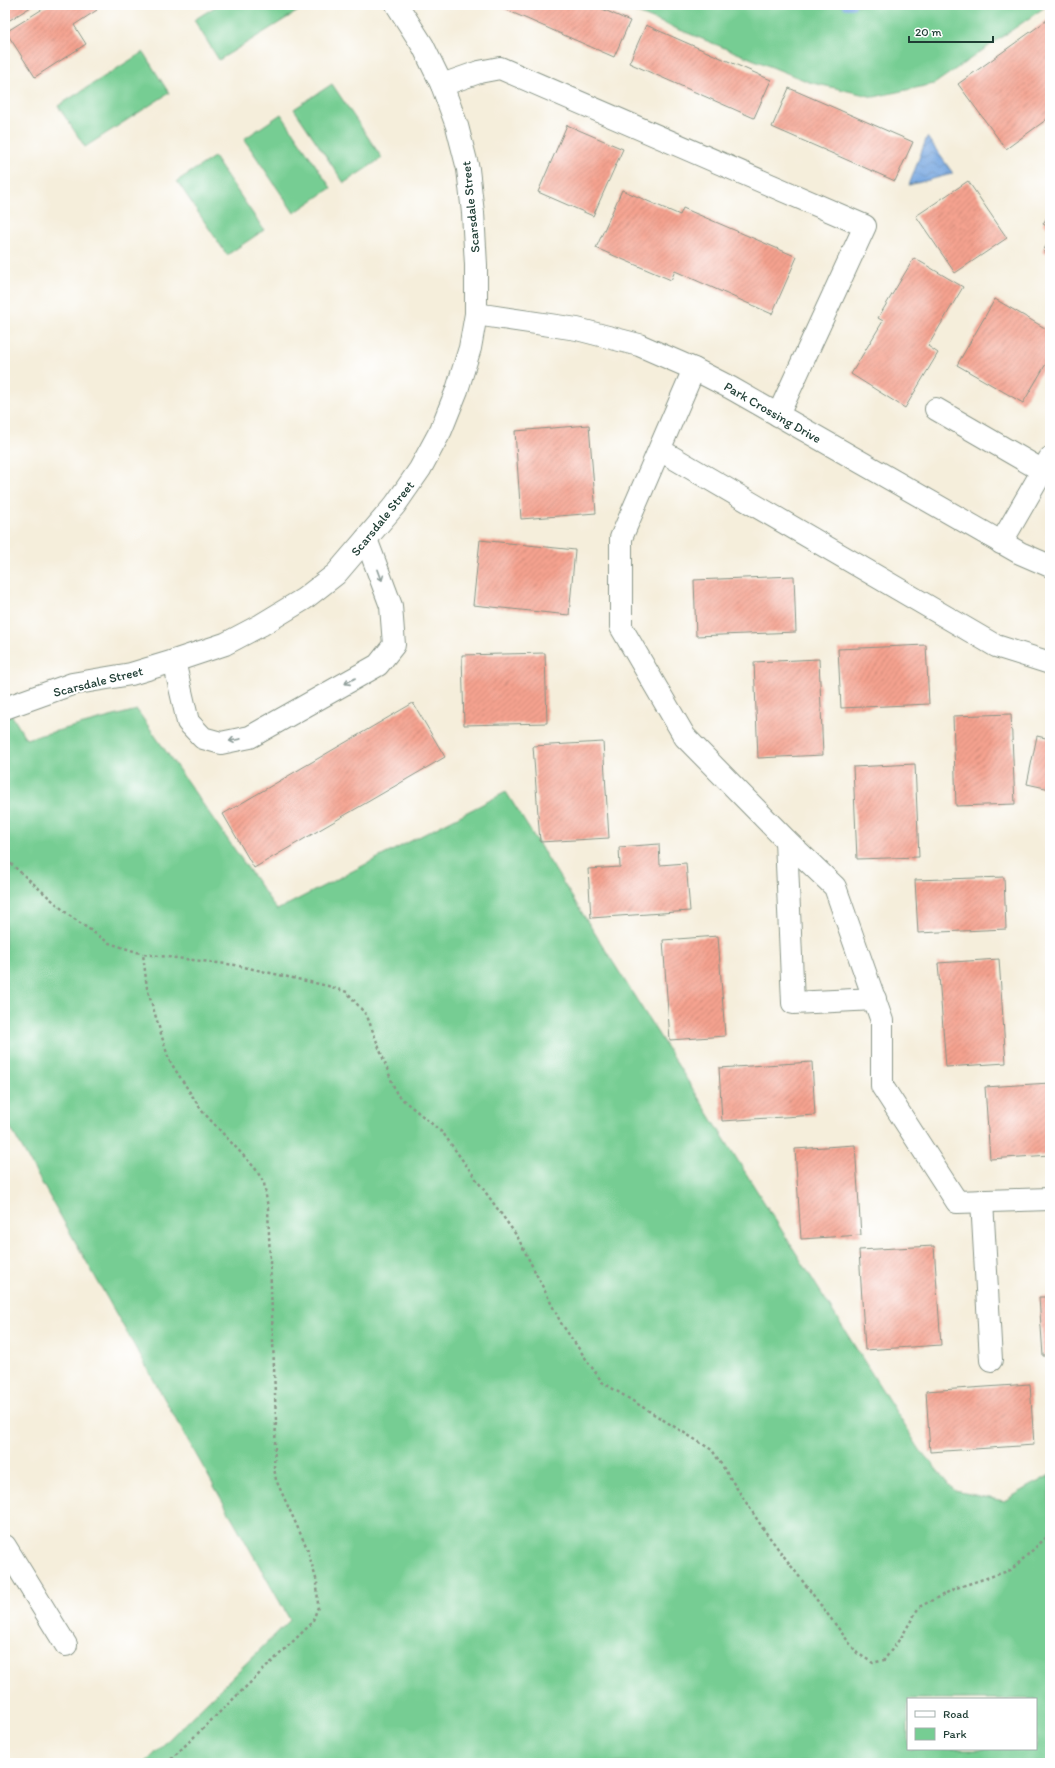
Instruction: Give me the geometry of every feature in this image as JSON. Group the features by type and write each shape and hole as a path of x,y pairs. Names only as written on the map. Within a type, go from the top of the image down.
{"street":[{"name":"Scarsdale Street","path":"5,708 72,684 131,674 225,644 304,600 336,574 395,505 412,481 441,430 457,390 470,348 476,314 473,213 468,169 457,126 442,85 424,46 397,5"},
{"path":"442,85 479,72 500,68 865,226 778,415"},
{"name":"Park Crossing Drive","path":"476,314 577,329 639,345 694,369 731,388 1001,543 1050,566"},
{"path":"694,369 622,538 621,627 685,737 835,888 882,1021 882,1086 957,1202 1050,1199"},
{"path":"936,409 1046,464 1001,543"},
{"path":"660,450 996,646 1050,663"},
{"path":"174,661 188,722 203,738 221,743 250,737 378,665 394,645 391,606 366,539"},
{"path":"786,840 793,1003 875,998"},
{"path":"982,1201 991,1360"},
{"path":"5,1546 66,1645"}],"path":[{"path":"5,861 10,863 70,916 109,943 143,954 235,965 328,986 347,992 367,1016 397,1095 443,1133 517,1236 561,1323 602,1382 712,1450 764,1530 857,1653 873,1663 884,1660 902,1636 919,1607 956,1588 1011,1570 1050,1534"},
{"path":"143,954 147,988 169,1060 202,1111 255,1168 264,1183 268,1208 276,1421 274,1467 276,1480 307,1548 317,1582 318,1607 312,1623 167,1763"}],"green space":[{"path":"218,5 302,5 303,8 219,60 194,20"},
{"path":"618,5 1048,5 934,84 874,97 809,82"},
{"path":"143,52 169,93 85,147 58,106"},
{"path":"332,84 382,158 344,183 294,109"},
{"path":"281,114 331,188 294,213 244,139"},
{"path":"214,157 264,230 227,255 177,181"},
{"path":"5,704 26,739 137,710 277,910 506,792 920,1450 955,1491 1004,1501 1050,1475 1050,1763 145,1763 290,1620 5,1118"}],"water":[{"path":"927,137 952,174 909,185"}],"building":[{"path":"5,5 34,5 5,23"},
{"path":"49,5 94,5 97,10 74,25 86,44 35,77 6,32"},
{"path":"495,5 593,5 630,21 614,57"},
{"path":"1050,18 1050,117 1006,149 958,84"},
{"path":"646,25 771,80 754,118 629,63"},
{"path":"789,88 913,142 895,181 772,127"},
{"path":"567,125 623,149 593,216 538,192"},
{"path":"968,181 1007,238 955,273 916,216"},
{"path":"622,190 680,215 683,208 797,257 772,314 675,271 671,280 596,248"},
{"path":"1050,212 1050,228 1043,224"},
{"path":"1050,239 1050,255 1043,251"},
{"path":"914,258 963,287 928,346 938,353 905,408 851,374 883,321 878,318"},
{"path":"995,299 1050,331 1050,357 1023,403 957,365"},
{"path":"589,425 596,513 521,519 515,431"},
{"path":"480,540 575,550 569,615 473,605"},
{"path":"794,576 796,632 696,636 694,580"},
{"path":"926,645 929,704 841,708 838,649"},
{"path":"545,653 547,723 464,725 462,655"},
{"path":"819,659 823,755 758,758 754,662"},
{"path":"413,703 445,757 254,868 223,814"},
{"path":"1011,714 1015,804 956,806 953,716"},
{"path":"1037,736 1050,739 1050,789 1027,784"},
{"path":"603,742 609,838 540,842 533,746"},
{"path":"915,764 919,857 857,859 853,767"},
{"path":"659,844 660,865 686,863 690,911 591,918 588,869 620,867 619,847"},
{"path":"1004,877 1006,929 918,933 915,880"},
{"path":"718,936 725,1036 670,1040 663,940"},
{"path":"999,959 1006,1063 946,1067 938,963"},
{"path":"812,1062 815,1115 722,1121 719,1068"},
{"path":"1050,1083 1050,1155 990,1159 985,1087"},
{"path":"855,1145 861,1235 801,1239 795,1149"},
{"path":"934,1246 941,1345 865,1350 859,1250"},
{"path":"1039,1297 1050,1297 1050,1356 1043,1356"},
{"path":"1030,1384 1034,1445 930,1452 926,1391"}],"waterway":[{"path":"846,5 852,5"}]}
